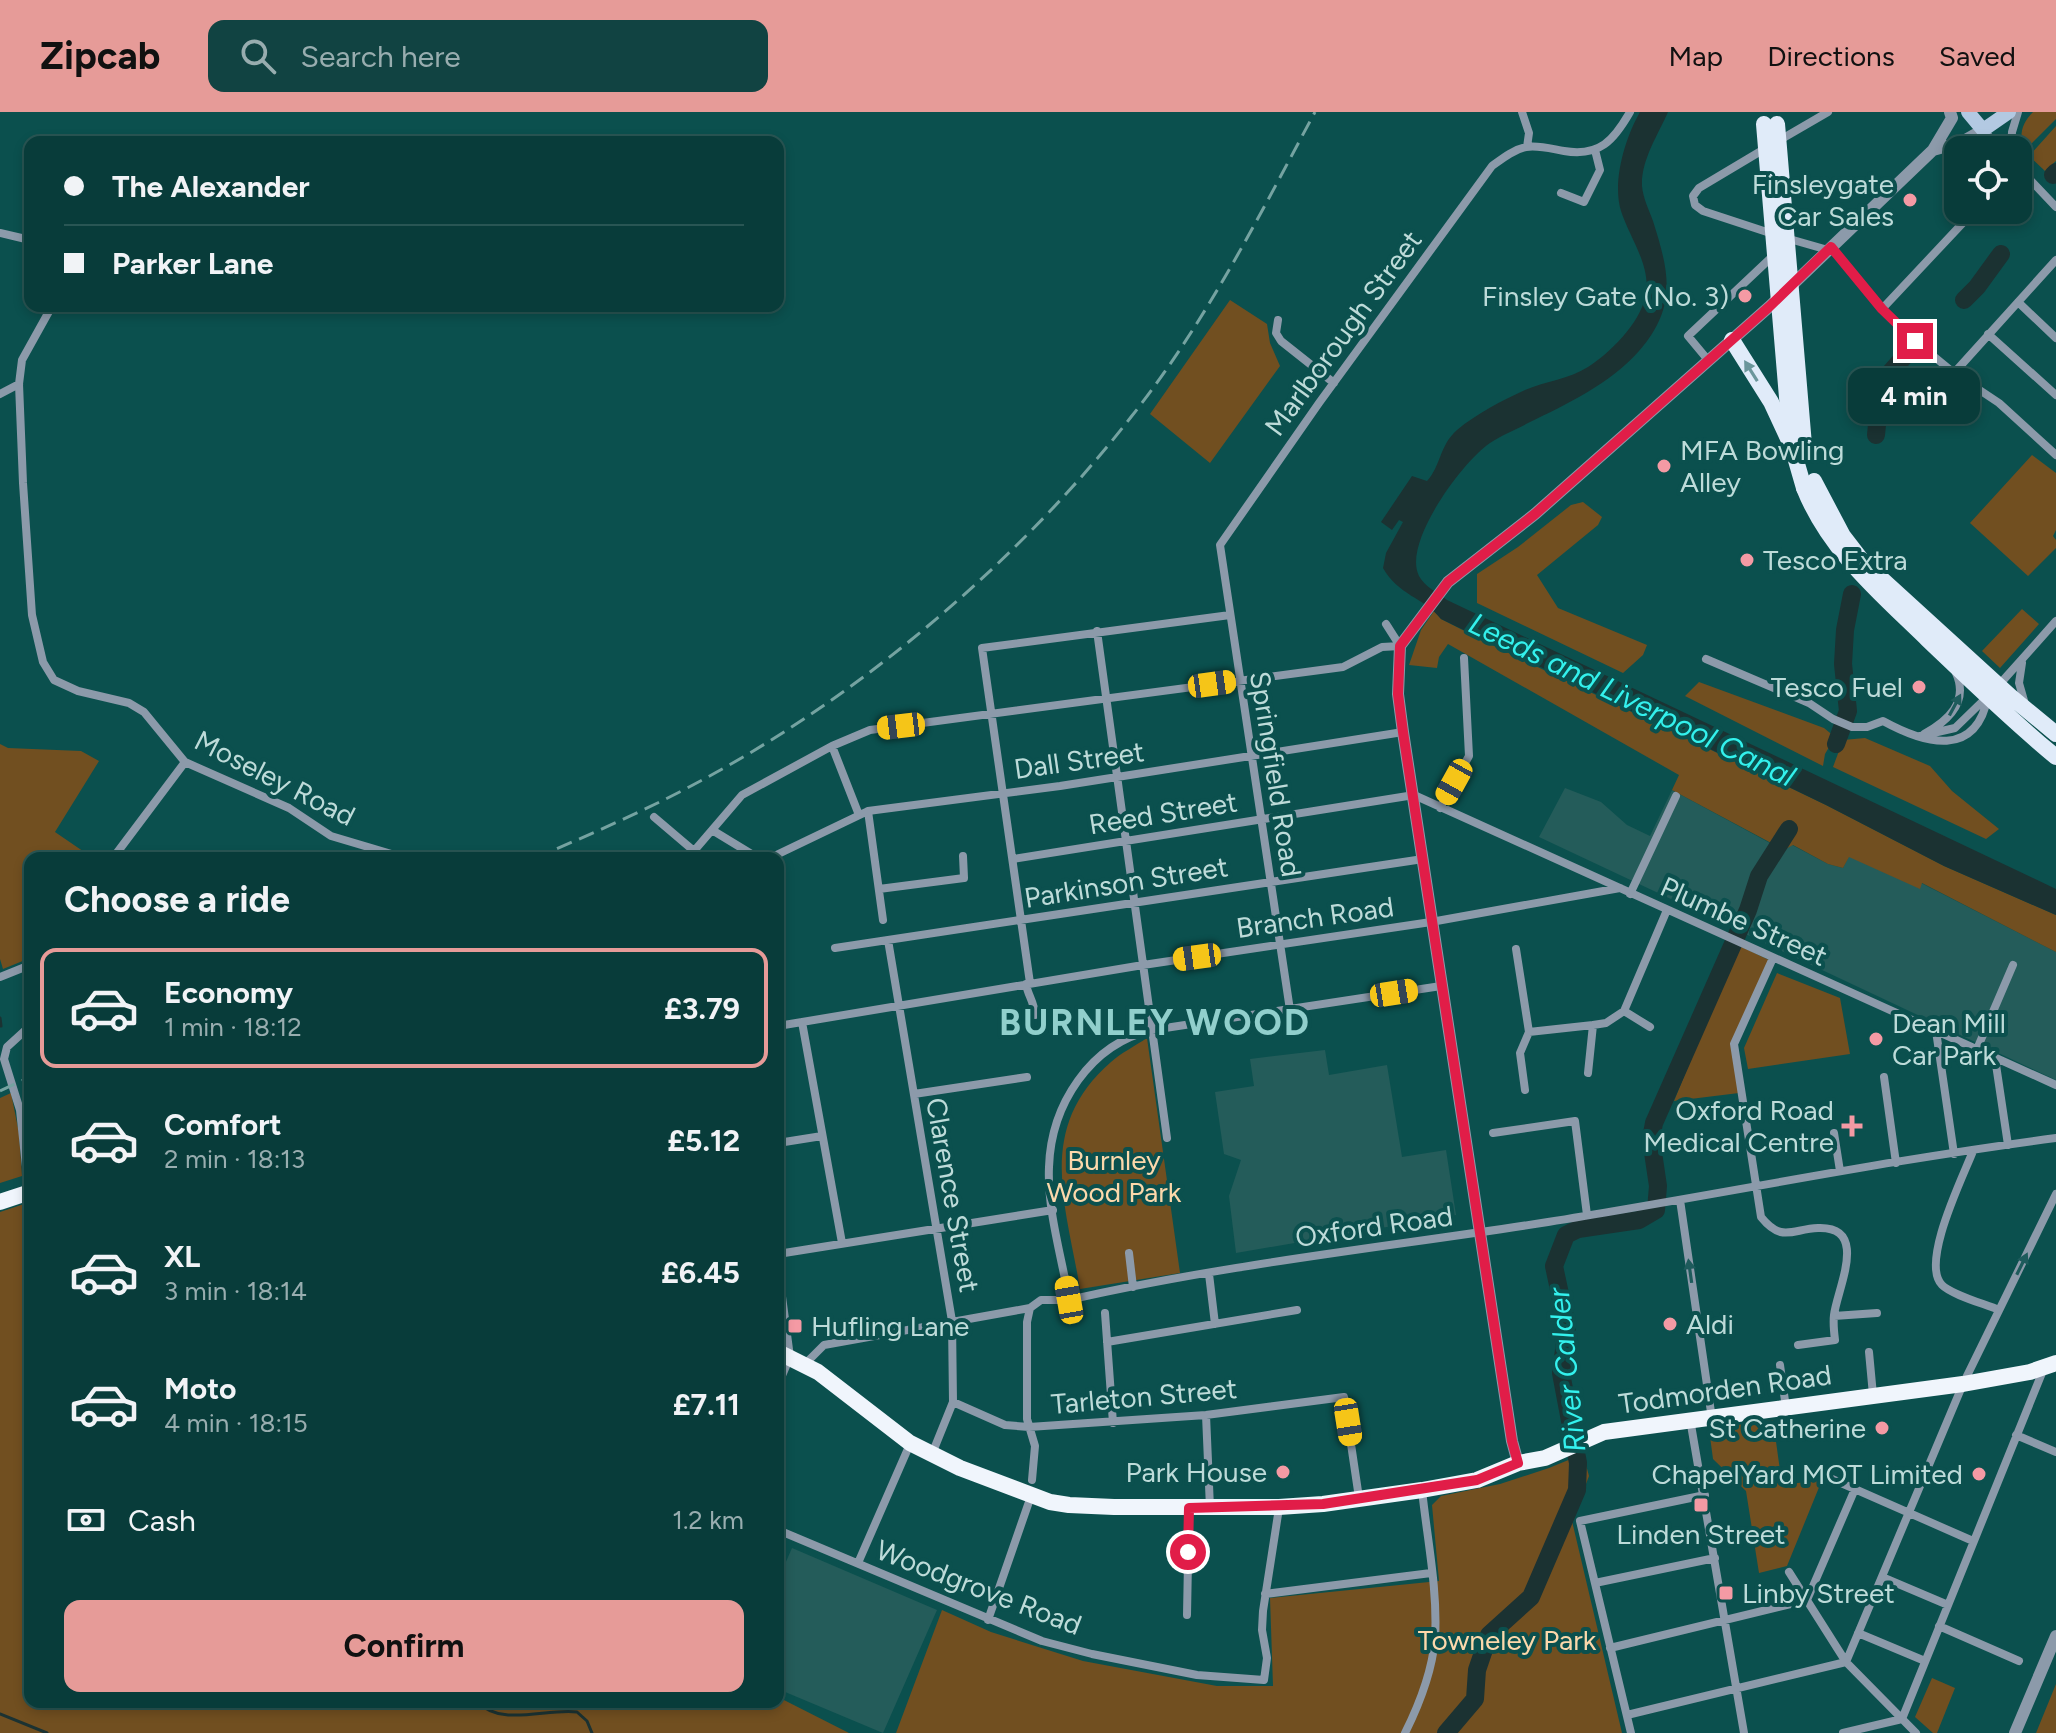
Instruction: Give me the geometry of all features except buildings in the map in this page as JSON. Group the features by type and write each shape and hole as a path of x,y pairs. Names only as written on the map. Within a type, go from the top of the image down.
{"highway":[{"path":"0,1202 24,1194"},
{"name":"Todmorden Road","path":"791,1357 910,1443 960,1468 1031,1488 1069,1505 1189,1508 1279,1507 1422,1490 1477,1480 1518,1463 1545,1458 1604,1432 1963,1384 2030,1372 2050,1365"}],"main road":[{"path":"1763,112 1793,450"},
{"path":"1776,112 1801,426 1809,484 1863,562 1977,666 2056,757"},
{"path":"1968,112 1983,130 2009,112"},
{"path":"1732,340 1771,402 1833,543 1855,569 1950,661 1999,693"},
{"path":"2020,714 2056,734"}],"street":[{"path":"1522,112 1529,133 1527,147 1568,152 1595,150 1606,145 1618,133 1630,112"},
{"path":"1828,112 1699,188 1693,196 1695,205 1703,211 1829,249 1915,341 1954,373 1999,403 2056,455"},
{"path":"1518,1463 1509,1429 1403,732 1398,694 1400,646 1448,582 1535,514 1732,340 1933,150 1952,118 1950,112"},
{"path":"2012,136 2018,112"},
{"path":"1933,150 1962,142 1983,130 1989,136"},
{"name":"Marlborough Street","path":"1220,545 1483,177 1510,153 1527,147"},
{"path":"1561,193 1584,202 1600,170 1595,150"},
{"path":"2032,182 2056,207"},
{"path":"1882,309 1962,224"},
{"path":"0,233 24,239"},
{"path":"1708,360 1688,336 1791,239"},
{"path":"1954,373 2056,260"},
{"path":"2018,302 2056,338"},
{"name":"Moseley Road","path":"49,312 22,360 19,384 32,615 43,662 54,680 78,691 129,703 144,712 185,762 289,808 331,836 385,852"},
{"path":"1278,320 1276,333 1281,341 1334,383"},
{"path":"1988,334 2056,395"},
{"path":"0,394 19,384"},
{"name":"Springfield Road","path":"1220,545 1290,1010"},
{"path":"1035,1015 1034,999 1028,993 1013,859 982,648 1230,615"},
{"path":"1706,659 1809,703 1852,727 1867,727 1883,721 1931,742 1951,742 1970,730 1983,716 2028,651 2056,621"},
{"path":"1386,624 1400,646"},
{"path":"1097,631 1167,1138"},
{"path":"694,852 742,795 832,746 870,730 1343,667 1382,647 1400,646"},
{"path":"1983,716 1993,712 2020,714 2019,669 2028,651"},
{"path":"1440,808 1469,756 1464,658"},
{"path":"1920,736 1938,726 1959,703 1960,682 1950,661"},
{"path":"1920,736 1955,728 1999,693"},
{"name":"Dall Street","path":"782,852 863,813 1403,732"},
{"path":"832,746 863,813 883,920"},
{"path":"118,852 185,762"},
{"name":"Plumbe Street","path":"1414,795 2056,1085"},
{"name":"Reed Street","path":"1013,859 1414,795"},
{"path":"1630,894 1676,796"},
{"path":"654,817 688,852"},
{"path":"712,830 748,852"},
{"path":"879,889 964,878 963,856"},
{"name":"Parkinson Street","path":"835,948 1423,859"},
{"name":"Branch Road","path":"784,1025 1028,983 1431,922 1620,888"},
{"path":"1529,1032 1606,1023 1624,1011 1667,910"},
{"name":"Clarence Street","path":"888,940 952,1321 953,1402 932,1454"},
{"path":"1516,949 1529,1032 1520,1053 1525,1090"},
{"path":"1773,958 1734,1044 1761,1217 1769,1227 1780,1232 1795,1234 1821,1228 1832,1230 1843,1237 1847,1249 1847,1264 1834,1316 1835,1340 1798,1345"},
{"path":"1977,1049 2013,965"},
{"path":"0,977 24,967"},
{"path":"1069,1300 1048,1167 1054,1133 1067,1097 1078,1078 1100,1055 1135,1034 1152,1030 1441,986"},
{"path":"1624,1011 1650,1027"},
{"path":"802,1022 842,1243"},
{"path":"1588,1073 1593,1025"},
{"path":"24,1031 7,1047 4,1059 20,1110 24,1148"},
{"path":"1936,1031 1954,1154"},
{"path":"1995,1058 2008,1145"},
{"path":"914,1094 1027,1077"},
{"path":"1884,1077 1896,1163"},
{"path":"1493,1133 1575,1121 1587,1215"},
{"path":"1834,1133 1840,1171"},
{"path":"784,1142 822,1136"},
{"name":"Oxford Road","path":"791,1357 824,1345 1030,1308 1041,1300 1069,1300 1333,1253 1479,1233 1840,1171 2056,1138"},
{"path":"1973,1151 1936,1250 1935,1273 1943,1286 1999,1310"},
{"path":"1846,1662 1963,1384 2056,1194"},
{"path":"1675,1201 1712,1419"},
{"path":"784,1253 1053,1210"},
{"path":"1129,1253 1133,1287"},
{"path":"1209,1274 1215,1324"},
{"path":"784,1308 791,1357"},
{"path":"988,1620 1031,1488 1035,1446 1029,1427 1027,1322 1030,1308"},
{"path":"1107,1342 1297,1310"},
{"path":"1105,1313 1113,1423"},
{"path":"1834,1316 1877,1313"},
{"path":"1869,1352 1873,1395"},
{"path":"1780,1365 1786,1408"},
{"path":"1902,1719 2016,1435 2050,1365"},
{"name":"Tarleton Street","path":"953,1402 1005,1425 1029,1427 1206,1415 1344,1397 1359,1498"},
{"path":"1206,1415 1210,1508"},
{"path":"1690,1419 1744,1733"},
{"path":"2016,1435 2056,1452"},
{"path":"858,1563 910,1443"},
{"path":"1832,1479 1973,1541"},
{"path":"1807,1600 1855,1489"},
{"path":"1405,1733 1428,1677 1435,1639 1434,1597 1422,1490"},
{"path":"1631,1733 1580,1521 1705,1495"},
{"path":"1279,1507 1265,1594 1431,1573"},
{"path":"1187,1615 1189,1508"},
{"name":"Woodgrove Road","path":"784,1532 1042,1641 1197,1675 1264,1680 1267,1658 1262,1630 1265,1594"},
{"path":"1595,1583 1715,1558"},
{"path":"1789,1572 1846,1662 1916,1733"},
{"path":"1882,1577 1948,1605"},
{"path":"1610,1648 1807,1600"},
{"path":"1939,1626 2019,1661"},
{"path":"1858,1633 1925,1661"},
{"path":"2015,1733 2056,1636"},
{"path":"1627,1715 1846,1662"},
{"path":"1843,1733 1902,1719"}],"shaded area":[{"path":"1565,788 1601,802 1627,825 1650,836 1672,790 1783,850 1792,845 1828,864 1843,868 1849,856 1919,888 1921,883 2056,952 2056,1080 1539,837"},
{"path":"1325,1050 1329,1075 1387,1065 1402,1157 1446,1150 1456,1215 1236,1253 1229,1196 1241,1160 1224,1154 1215,1092 1254,1086 1250,1059"},
{"path":"792,1548 937,1610 883,1733 784,1692 784,1566"}],"green space":[{"path":"2033,112 2056,112 2056,119 2032,143 2032,136 2022,136 2026,121"},
{"path":"2056,126 2056,161 2045,171 2032,159 2032,153"},
{"path":"1230,300 1267,324 1270,343 1280,366 1210,463 1150,414"},
{"path":"2032,455 2056,473 2056,530 2053,536 2056,548 2028,576 1970,523"},
{"path":"1583,502 1602,517 1598,525 1537,575 1558,608 1647,645 1643,655 1623,673 1477,603 1477,574 1518,547 1571,505"},
{"path":"2022,609 2039,624 2000,668 1982,651"},
{"path":"1434,611 1441,619 1496,647 1826,805 1944,866 2056,915 2056,952 1922,883 1920,889 1849,857 1843,868 1828,864 1793,845 1784,850 1672,790 1679,775 1448,644 1439,657 1437,668 1409,665 1421,630"},
{"path":"1699,682 1824,728 1835,737 1825,754 1823,766 1685,696"},
{"path":"1865,738 1930,766 1952,791 1999,829 1986,839 1833,767 1843,740"},
{"path":"0,744 8,748 81,751 99,761 55,832 84,852 24,852 24,960 3,969 0,959"},
{"path":"1738,945 1769,960 1732,1044 1739,1093 1674,1101"},
{"path":"1777,973 1840,998 1850,1054 1748,1069 1744,1048"},
{"name":"Burnley Wood Park","path":"1147,1038 1180,1273 1080,1289 1064,1197 1064,1140 1072,1113 1087,1087 1115,1059"},
{"path":"11,1093 19,1133 22,1176 0,1183 0,1098"},
{"path":"24,1204 24,1708 784,1708 784,1700 849,1733 0,1733 0,1212"},
{"path":"1773,1420 1782,1485 1822,1480 1787,1566 1759,1573 1746,1491 1713,1459 1709,1429"},
{"name":"Towneley Park","path":"1583,1454 1589,1476 1572,1521 1622,1733 896,1733 942,1610 991,1632 1083,1661 1217,1686 1273,1686 1270,1598 1439,1581 1432,1505 1441,1496 1500,1484"},
{"path":"1932,1678 1955,1688 1937,1733 1915,1717"},
{"path":"2056,1684 2056,1733 2036,1733"}],"water":[{"name":"Leeds and Liverpool Canal","path":"1640,112 1668,112 1647,157 1642,176 1645,199 1659,239 1666,273 1665,304 1660,319 1639,351 1615,374 1573,401 1494,440 1465,467 1438,504 1419,544 1416,562 1421,580 1447,600 2056,889 2056,915 1944,866 1826,805 1441,619 1396,584 1383,568 1386,553 1403,522 1399,520 1392,530 1381,522 1412,476 1427,481 1457,430 1517,394 1588,367 1614,346 1637,318 1645,298 1646,276 1621,211 1618,187 1625,147"}],"waterway":[{"name":"River Calder","path":"2053,175 2056,172"},
{"name":"River Calder","path":"1964,300 2001,254"},
{"name":"River Calder","path":"1876,435 1881,383 1911,349"},
{"name":"River Calder","path":"1836,744 1848,711 1843,664 1852,594"},
{"name":"River Calder","path":"1446,1733 1475,1699 1477,1670 1489,1635 1531,1597 1577,1490 1578,1463 1561,1373 1567,1327 1554,1266 1566,1235 1578,1229 1639,1220 1656,1210 1658,1186 1651,1139 1654,1123 1748,910 1759,876 1789,829"},
{"path":"0,1018 1,1026"},
{"path":"486,1708 511,1715 577,1712 587,1721 592,1733"},
{"path":"0,1714 47,1733"}],"railway":[{"path":"549,852 671,796 773,739 886,659 993,568 1088,469 1158,381 1230,269 1315,112"},
{"path":"0,1091 24,1080"}],"place":[{"name":"Finsleygate Car Sales","path":"1910,200"},
{"name":"Finsley Gate (No. 3)","path":"1745,296"},
{"name":"MFA Bowling Alley","path":"1664,466"},
{"name":"Tesco Extra","path":"1747,560"},
{"name":"Tesco Fuel","path":"1919,687"},
{"name":"Dean Mill Car Park","path":"1876,1039"},
{"name":"Oxford Road Medical Centre","path":"1852,1126"},
{"name":"Aldi","path":"1670,1324"},
{"name":"Hufling Lane","path":"795,1326"},
{"name":"St Catherine","path":"1882,1428"},
{"name":"Park House","path":"1283,1472"},
{"name":"ChapelYard MOT Limited","path":"1979,1474"},
{"name":"Linden Street","path":"1701,1505"},
{"name":"Linby Street","path":"1726,1593"}],"district":[{"name":"BURNLEY WOOD","path":"1155,1022"}],"route":[{"path":"1188,1552 1189,1508 1323,1504 1477,1480 1518,1463 1490,1307 1403,732 1398,694 1400,646 1448,582 1535,514 1769,307 1831,247 1882,309 1915,341"}]}
